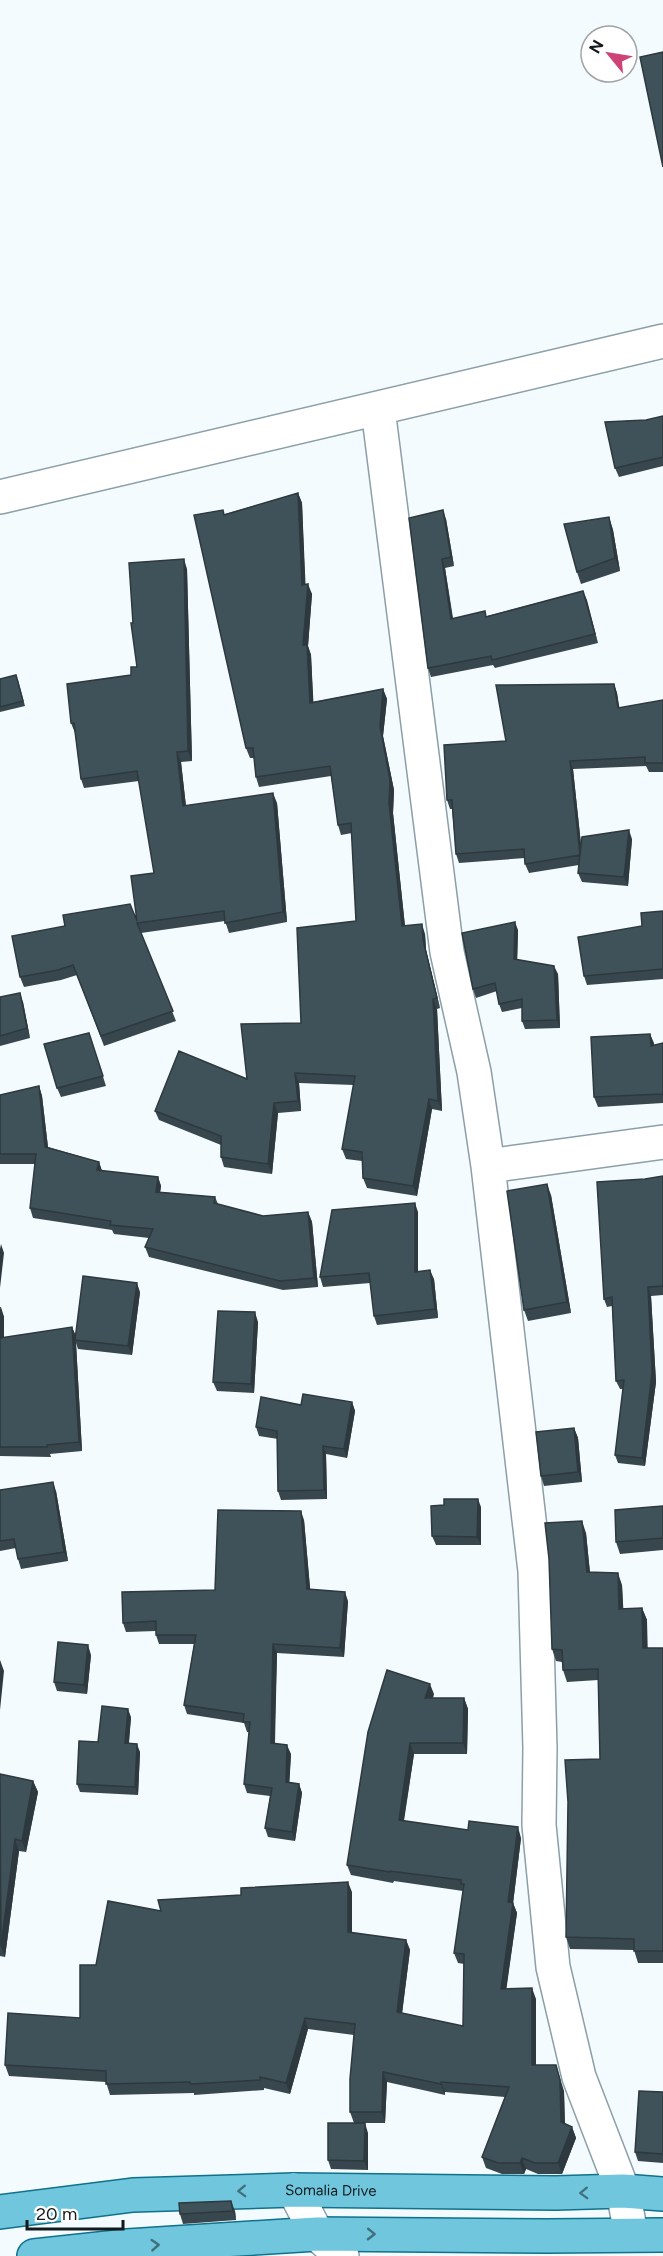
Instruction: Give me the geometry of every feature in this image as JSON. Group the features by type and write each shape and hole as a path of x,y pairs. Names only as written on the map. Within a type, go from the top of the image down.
{"main road":[{"name":"Somalia Drive","path":"0,2212 133,2194 294,2190 663,2194"},
{"path":"34,2256 127,2246 317,2234 663,2235"}],"street":[{"path":"0,496 663,341"},
{"path":"378,409 447,952 474,1072 488,1166 535,1571 540,1748 539,1825 553,1967 579,2077 623,2192 631,2234"},
{"path":"488,1166 663,1142"},
{"path":"294,2190 317,2234 342,2256"}],"building":[{"path":"663,52 663,167 640,57"},
{"path":"663,416 663,457 615,468 605,422 646,420"},
{"path":"298,493 302,585 308,584 303,645 307,645 310,703 383,689 380,726 390,780 389,803 402,926 422,924 423,940 437,998 433,999 438,1101 429,1099 413,1186 363,1178 362,1152 342,1149 355,1076 295,1073 298,1101 274,1103 268,1164 221,1157 221,1136 155,1111 179,1051 247,1079 241,1024 301,1023 297,928 356,921 351,823 338,825 330,766 256,777 253,748 246,748 194,515 223,510 224,515"},
{"path":"443,510 451,557 442,559 451,619 485,611 486,617 583,591 595,634 492,660 491,656 428,668 409,518"},
{"path":"609,517 615,558 577,572 564,524"},
{"path":"184,559 188,751 177,752 183,806 273,793 283,912 225,923 224,911 137,923 173,1011 101,1036 73,965 20,977 12,936 65,926 63,915 130,904 137,921 131,876 154,873 137,771 81,779 67,684 131,675 131,667 137,667 131,623 133,623 129,563"},
{"path":"16,675 23,701 0,707 0,679"},
{"path":"614,684 618,708 663,700 663,763 645,763 645,757 570,761 580,855 525,864 524,849 456,854 452,800 447,800 444,745 506,741 496,685"},
{"path":"629,830 624,877 578,873 582,837"},
{"path":"663,911 663,969 584,976 578,937 642,926 641,913"},
{"path":"515,922 514,959 554,966 557,1020 522,1021 522,999 499,1004 495,983 473,989 462,933"},
{"path":"20,993 27,1028 0,1036 0,997"},
{"path":"89,1033 103,1076 57,1088 44,1044"},
{"path":"650,1034 651,1046 663,1043 663,1094 594,1097 591,1037"},
{"path":"39,1086 45,1147 99,1162 97,1170 158,1177 156,1192 215,1197 214,1203 263,1216 308,1212 314,1278 280,1281 145,1247 153,1229 110,1225 111,1221 30,1208 36,1154 0,1154 0,1095"},
{"path":"663,1176 663,1286 648,1287 652,1373 642,1458 615,1455 624,1380 616,1381 612,1297 604,1299 597,1182"},
{"path":"547,1184 567,1302 524,1310 507,1191"},
{"path":"415,1203 415,1272 430,1270 435,1309 374,1316 369,1273 320,1277 332,1210"},
{"path":"83,1276 137,1283 128,1346 75,1340"},
{"path":"218,1311 255,1312 251,1384 213,1382"},
{"path":"72,1327 79,1442 47,1445 47,1447 0,1447 0,1338"},
{"path":"303,1394 352,1402 344,1449 323,1446 324,1490 278,1491 277,1431 256,1427 261,1397 301,1405"},
{"path":"574,1428 578,1472 541,1476 536,1432"},
{"path":"53,1482 64,1552 18,1559 14,1539 0,1541 0,1490"},
{"path":"444,1499 478,1499 477,1537 432,1536 431,1506 444,1505"},
{"path":"663,1506 663,1538 616,1542 615,1510"},
{"path":"218,1510 301,1511 307,1589 345,1592 340,1648 273,1644 271,1743 287,1745 286,1782 299,1784 292,1832 265,1828 272,1788 244,1784 250,1722 243,1722 244,1714 184,1705 196,1635 156,1635 156,1621 123,1623 122,1592 215,1590"},
{"path":"582,1521 587,1572 618,1573 619,1609 642,1608 643,1648 663,1648 663,1951 634,1951 634,1939 566,1937 568,1802 565,1760 600,1759 598,1669 563,1670 562,1650 552,1649 549,1559 545,1523"},
{"path":"58,1642 88,1645 84,1685 54,1682"},
{"path":"387,1670 430,1684 425,1698 464,1698 463,1743 410,1743 399,1820 468,1830 469,1821 518,1827 508,1902 513,1903 501,1989 532,1988 532,2065 556,2065 560,2080 561,2122 572,2127 558,2163 535,2163 522,2158 520,2163 498,2163 482,2157 509,2087 441,2082 441,2084 383,2072 382,2112 350,2112 350,2079 355,2024 305,2018 286,2083 260,2077 260,2080 191,2084 190,2082 106,2084 106,2071 5,2065 8,2013 80,2018 80,1965 96,1965 108,1901 161,1911 158,1900 241,1895 241,1888 348,1882 348,1932 406,1940 397,2012 463,2026 464,1954 454,1953 464,1884 461,1884 461,1880 347,1865 368,1732"},
{"path":"102,1706 128,1709 125,1743 137,1744 135,1787 77,1784 79,1741 98,1742"},
{"path":"0,1774 33,1781 22,1841 15,1839 1,1946"},
{"path":"639,2091 663,2092 663,2154 635,2152"},
{"path":"328,2123 365,2123 364,2161 328,2160"},
{"path":"231,2201 233,2211 180,2214 179,2203"}]}
